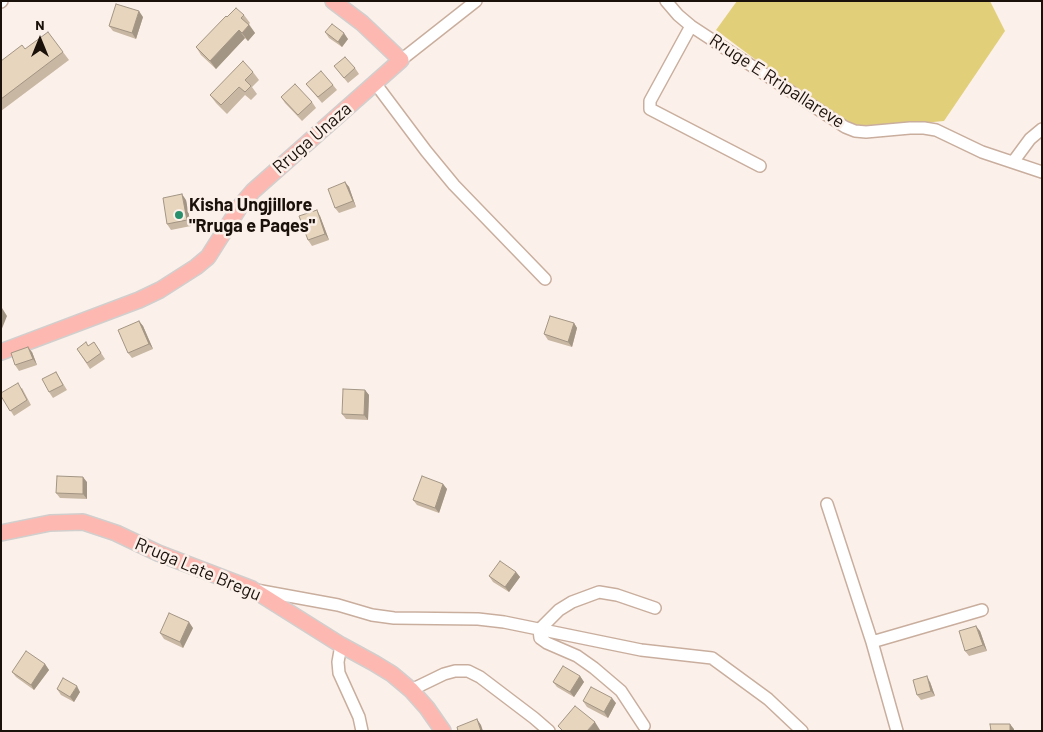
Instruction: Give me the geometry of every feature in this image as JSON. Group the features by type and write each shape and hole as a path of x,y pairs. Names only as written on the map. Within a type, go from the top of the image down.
{"main road":[{"path":"333,1 362,23 402,60"},
{"name":"Rruga Unaza","path":"1,352 139,300 160,290 196,267 208,257 231,219 253,191 402,60"},
{"name":"Rruga Late Bregu","path":"1,533 50,523 83,522 116,533 158,553 252,589 341,646 386,670 411,690 427,708 442,731"}],"street":[{"path":"402,60 476,1"},
{"name":"Rruge E Rripallareve","path":"666,1 691,26 845,127 855,131 866,132 924,128 936,130 982,152 1042,172"},
{"path":"691,26 650,101 650,110 760,166"},
{"path":"375,83 454,185 545,279"},
{"path":"1013,162 1030,139 1042,129"},
{"path":"827,504 872,642 897,731"},
{"path":"252,589 338,605 372,615 394,618 478,619 642,650 712,658 768,699 802,731"},
{"path":"539,630 559,610 572,602 599,592 618,595 655,608"},
{"path":"872,642 982,610"},
{"path":"539,630 540,638 576,656 594,668 620,691 644,726"},
{"path":"341,646 338,662 340,673 359,716 362,731"},
{"path":"411,690 444,674 455,671 468,672 480,677 549,731"}],"shaded area":[{"path":"737,1 990,1 1005,31 944,121 859,129 768,69 716,30"}],"building":[{"path":"116,4 139,11 132,33 109,26"},
{"path":"236,8 244,15 241,18 249,25 242,33 239,30 210,61 196,47"},
{"path":"332,24 344,33 338,42 325,32"},
{"path":"48,32 63,52 1,99 1,61 22,45 25,49"},
{"path":"345,57 355,68 344,78 334,66"},
{"path":"243,61 253,72 245,80 251,86 245,92 239,87 221,105 210,95"},
{"path":"321,71 333,85 318,97 306,84"},
{"path":"295,84 312,102 298,115 281,97"},
{"path":"345,182 353,201 335,208 328,189"},
{"name":"Kisha Ungjillore \"Rruga e Paqes\"","path":"182,194 187,220 167,224 163,198"},
{"path":"317,210 325,234 308,240 299,216"},
{"path":"550,316 574,323 568,342 544,334"},
{"path":"139,321 149,344 128,353 118,330"},
{"path":"86,342 88,346 94,342 101,353 87,363 77,349"},
{"path":"28,347 33,359 15,365 11,353"},
{"path":"56,372 63,385 49,392 42,379"},
{"path":"18,383 27,400 10,411 1,393"},
{"path":"343,389 365,390 364,415 342,414"},
{"path":"57,476 83,477 83,494 56,493"},
{"path":"422,476 443,484 435,508 413,500"},
{"path":"500,561 516,572 505,587 489,576"},
{"path":"169,613 189,622 180,642 160,633"},
{"path":"976,626 983,645 965,651 959,631"},
{"path":"26,651 45,664 31,685 12,672"},
{"path":"563,666 580,676 570,692 553,682"},
{"path":"927,676 931,691 917,695 913,680"},
{"path":"63,678 77,686 70,697 57,689"},
{"path":"591,687 612,698 604,712 583,701"},
{"path":"575,706 595,722 587,731 563,731 558,726"},
{"path":"477,719 481,731 458,731 457,727"},
{"path":"990,724 1010,724 1010,731 991,731"}],"place":[{"name":"Kisha Ungjillore \"Rruga e Paqes\"","path":"179,215"}]}
